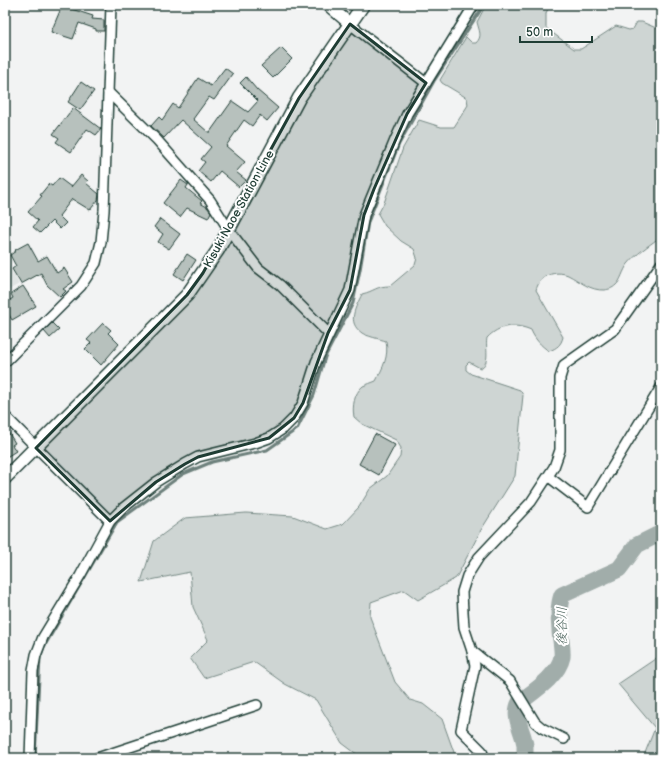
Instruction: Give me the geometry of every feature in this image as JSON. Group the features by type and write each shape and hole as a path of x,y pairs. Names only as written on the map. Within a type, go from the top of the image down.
{"main road":[{"name":"Kisuki Naoe Station Line","path":"5,478 187,295 203,273 229,230 299,98 364,5"}],"street":[{"path":"5,362 81,286 96,263 101,242 104,211 111,5"},
{"path":"328,5 426,83"},
{"path":"30,758 33,671 36,655 43,637 80,576 110,521 123,508 156,482 198,457 255,443 269,438 283,429 294,418 303,403 316,362 328,333 350,290 364,215 374,189 407,114 474,5"},
{"path":"108,92 157,140 210,200 229,230 258,268 280,285 328,333"},
{"path":"484,758 482,751 461,730 475,666 464,626 462,612 462,592 467,576 479,557 531,502 549,477 560,450 560,378 564,365 615,329 661,264"},
{"path":"549,477 588,508 661,387"},
{"path":"5,416 110,521"},
{"path":"472,651 510,681 536,722 542,728 564,739"},
{"path":"97,758 257,705"}],"highlighted area":[{"path":"350,24 426,83 407,114 374,189 364,215 350,290 328,333 303,403 294,418 269,438 198,457 185,464 156,482 110,521 36,448 187,295 203,273 299,98"}],"shaded area":[{"path":"486,5 550,5 546,13 546,28 574,49 581,49 616,26 629,30 633,29 637,22 642,22 661,30 661,234 659,238 631,260 626,266 618,283 610,289 595,289 568,275 558,273 544,277 536,290 563,337 560,344 556,347 549,351 538,342 531,330 519,326 508,326 497,330 487,338 487,359 483,366 480,368 469,362 466,365 466,370 471,374 520,390 523,395 515,476 481,530 456,578 418,600 404,590 371,602 370,617 395,682 410,700 423,704 442,719 456,758 362,758 342,743 316,700 285,684 254,662 204,678 190,658 208,640 193,607 190,572 141,582 154,541 185,518 246,513 293,516 327,529 343,524 359,507 370,489 387,476 400,457 401,448 396,440 362,424 354,417 353,409 356,396 363,386 376,381 385,362 387,347 386,341 364,334 357,329 353,319 355,309 362,294 382,287 390,286 415,265 417,258 414,249 401,241 385,226 378,214 384,203 403,148 419,120 441,127 454,127 468,105 467,98 442,83 440,80 466,37 472,43 476,43 478,40 480,33 477,22"},
{"path":"5,259 19,284 5,292"},
{"path":"661,635 661,758 643,758 655,728 618,684 658,657"}],"building":[{"path":"62,6 93,16 92,19 104,20 104,31 96,31 96,29 79,23 73,39 51,32"},
{"path":"281,48 292,59 273,78 261,66"},
{"path":"225,68 233,74 214,100 209,97 193,119 208,132 210,132 232,101 248,112 258,101 240,83 246,77 257,90 278,108 267,121 260,115 252,126 244,120 226,146 245,162 236,172 246,180 239,187 220,171 211,182 198,171 205,162 201,159 211,147 181,120 164,138 151,126 159,117 162,120 173,104 178,108 198,78 211,86"},
{"path":"81,82 94,91 80,110 68,102"},
{"path":"73,108 101,129 96,135 87,129 71,152 56,142 59,138 53,134"},
{"path":"81,175 88,181 86,183 99,194 98,200 90,210 72,199 59,216 66,223 60,229 52,221 40,233 33,227 38,221 28,212 42,196 40,195 49,184 52,186 59,178 71,187"},
{"path":"181,180 188,185 186,188 202,201 200,203 207,207 211,212 208,218 187,208 180,217 163,203"},
{"path":"160,219 180,234 169,249 158,242 163,234 154,227"},
{"path":"28,243 38,261 47,256 57,273 64,268 73,282 63,289 66,291 60,297 47,285 41,273 21,284 12,269 16,266 10,255 16,251 15,250"},
{"path":"187,254 196,260 183,280 174,274"},
{"path":"23,286 36,306 12,320 5,308 5,303 13,298 11,294"},
{"path":"52,323 59,330 50,338 44,331"},
{"path":"103,323 111,330 108,333 119,344 101,365 85,349 91,343 87,340"},
{"path":"5,427 15,443 12,445 16,451 5,458"},
{"path":"375,434 395,445 379,475 359,464"}],"waterway":[{"path":"35,758 40,658 44,647 117,522 183,474 212,462 267,450 297,429 314,395 325,357 353,303 368,222 399,144 434,81 484,5"},
{"name":"後谷川","path":"525,758 525,745 519,724 517,713 518,708 520,702 551,677 560,664 562,654 559,612 562,595 619,569 637,545 661,533"}]}
